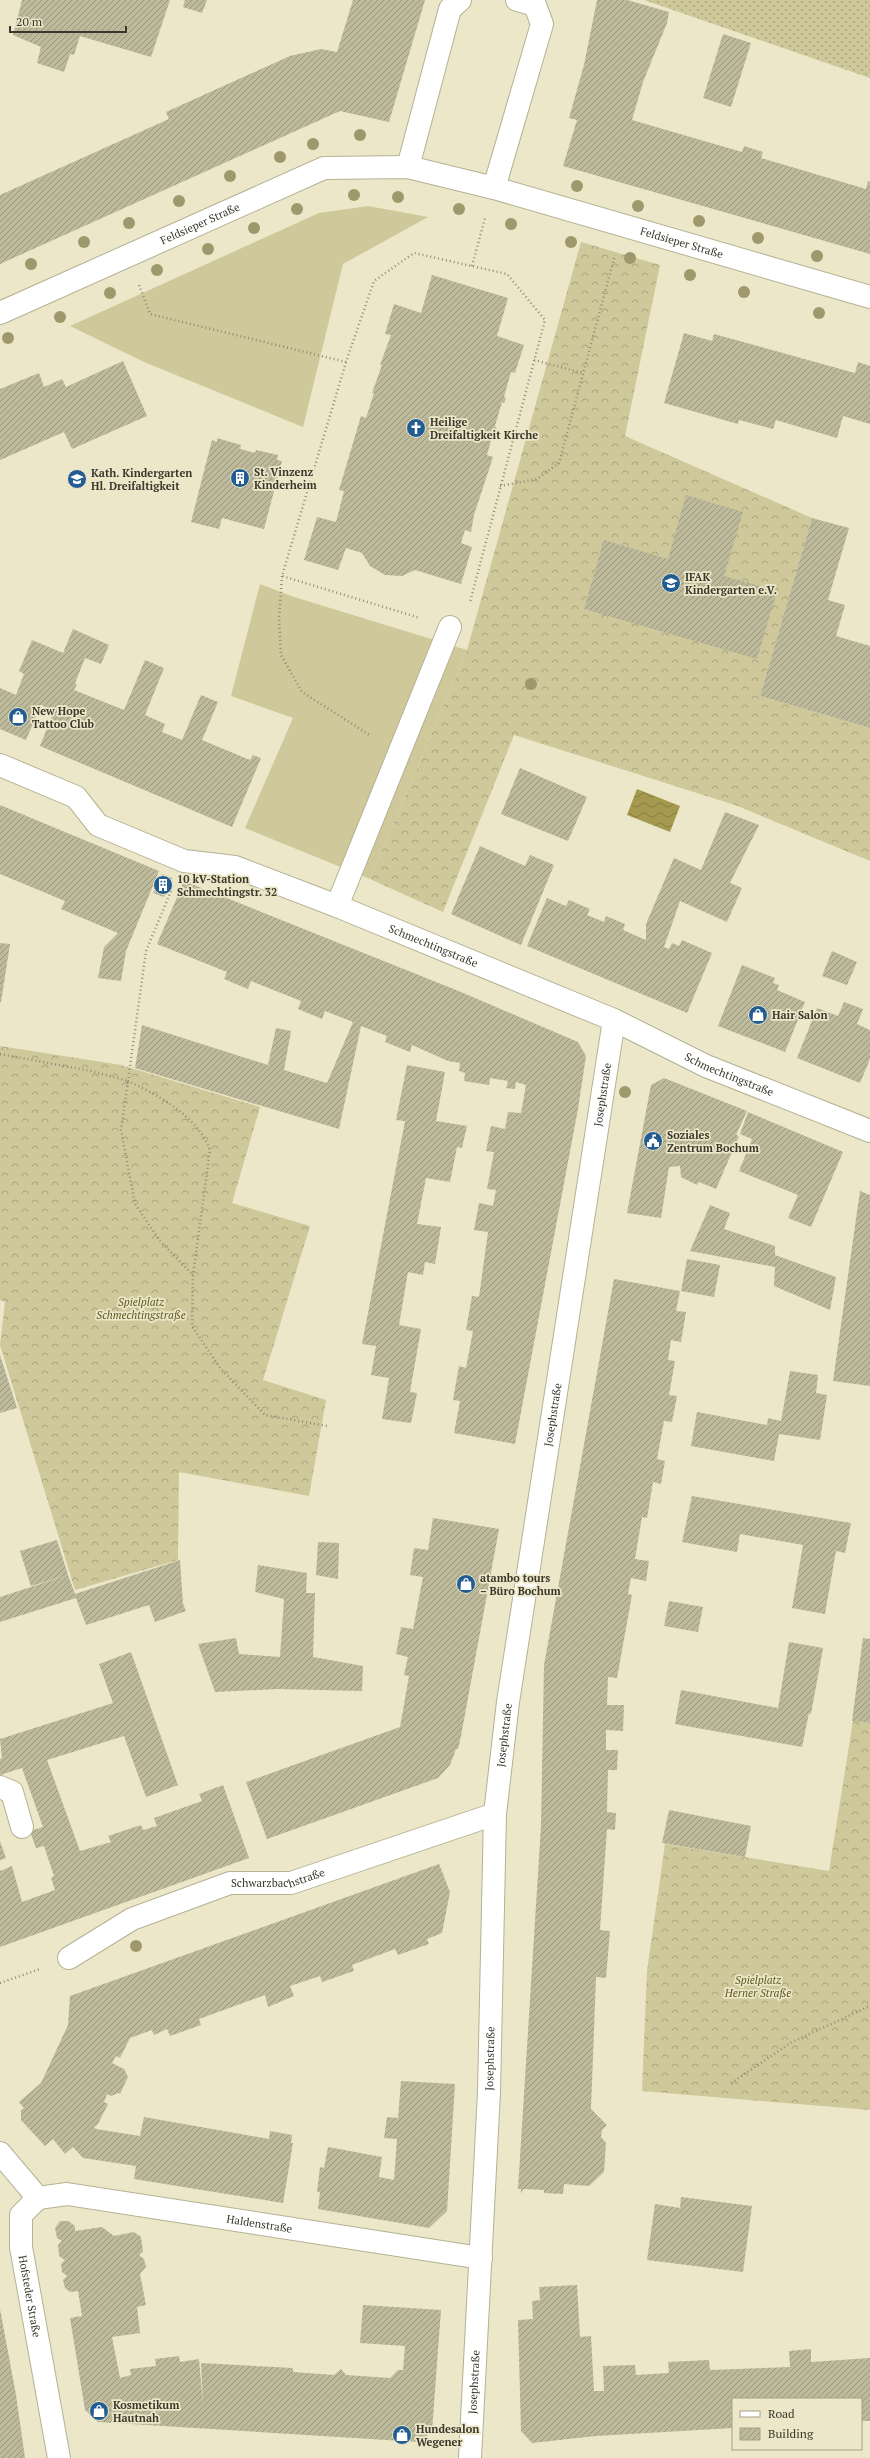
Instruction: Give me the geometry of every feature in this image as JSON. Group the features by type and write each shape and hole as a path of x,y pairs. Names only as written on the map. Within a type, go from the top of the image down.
{"street":[{"path":"408,167 450,9 460,0"},
{"path":"494,188 542,24 535,5 517,0"},
{"name":"Feldsieper Straße","path":"0,312 128,257 324,168 408,167 494,188 623,227 870,297"},
{"path":"337,906 450,627"},
{"name":"Schmechtingstraße","path":"0,765 76,797 98,825 184,861 235,867 337,906 614,1020 706,1066 870,1132"},
{"name":"Josephstraße","path":"470,2458 489,2092 495,1814 508,1702 614,1020"},
{"path":"0,1787 12,1792 22,1827"},
{"name":"Schwarzbachstraße","path":"69,1958 132,1919 230,1883 291,1883 495,1814"},
{"path":"0,2153 38,2198"},
{"name":"Haldenstraße","path":"38,2198 67,2194 481,2258"},
{"name":"Hofsteder Straße","path":"38,2198 21,2215 21,2247 59,2458"}],"path":[{"path":"472,266 494,188"},
{"path":"500,486 536,479 559,463 623,227"},
{"path":"399,754 302,692 281,655 279,619 282,576 346,362 374,281 414,252 507,274 545,320 469,605"},
{"path":"128,257 150,314 346,362"},
{"path":"534,360 583,373"},
{"path":"282,576 450,627"},
{"path":"184,861 146,951 121,1130 134,1204 160,1241 193,1275"},
{"path":"0,1054 91,1071 128,1081 159,1096 183,1114 205,1138 210,1150 193,1275 192,1326 220,1368 265,1415 327,1426"},
{"path":"0,1984 69,1958"},
{"path":"731,2083 792,2042 870,2006"}],"green space":[{"path":"644,0 870,0 870,78"},
{"path":"368,206 428,217 343,264 303,427 144,362 70,326 319,213"},
{"path":"581,242 660,265 625,436 812,518 760,696 870,728 870,861 735,805 514,735 443,912 370,879 467,650"},
{"path":"260,584 291,596 467,650 370,879 245,828 293,718 231,696"},
{"name":"Spielplatz Schmechtingstraße","path":"0,1046 121,1065 260,1107 232,1203 310,1226 263,1380 326,1400 309,1496 179,1472 178,1560 75,1590 0,1345 5,1302 0,1300"},
{"name":"Spielplatz Herner Straße","path":"853,1721 870,1723 870,2110 642,2091 647,1971 665,1844 829,1871"}],"water":[{"path":"637,789 680,806 670,832 627,815"}],"building":[{"path":"22,0 170,0 151,57 80,36 74,55 70,54 64,72 37,63 41,47 13,35"},
{"path":"185,0 207,0 202,13 183,7"},
{"path":"353,0 425,0 389,122 340,111 0,264 0,195 169,119 166,112 290,56 321,49 337,52"},
{"path":"597,0 627,0 669,12 667,23 643,82 632,120 742,152 744,146 763,152 761,158 866,189 868,181 870,182 870,254 563,166 577,120 569,118 584,65"},
{"path":"723,34 751,43 731,107 703,98"},
{"name":"Heilige Dreifaltigkeit Kirche","path":"432,275 508,298 497,336 524,345 515,373 511,372 504,397 506,398 504,403 502,402 495,426 497,430 494,430 487,455 493,457 474,515 471,532 465,530 461,543 472,547 461,584 415,570 402,576 385,575 370,566 362,553 346,548 338,570 304,560 317,517 336,522 344,491 339,490 361,416 366,418 374,393 372,393 382,365 380,365 391,335 385,334 394,304 421,313"},
{"path":"684,333 712,341 714,334 855,373 858,362 870,366 870,424 843,416 837,438 776,420 773,429 739,420 738,424 664,403"},
{"path":"123,361 147,416 72,449 64,432 0,460 0,389 39,373 44,387 62,379 66,387"},
{"name":"St. Vinzenz Kinderheim","path":"217,438 241,445 240,449 255,453 256,450 278,455 277,460 282,461 264,529 222,518 219,529 191,522 212,440 217,442"},
{"name":"IFAK Kindergarten e.V.","path":"686,495 743,512 724,576 777,591 757,659 584,609 604,540 668,559"},
{"path":"812,518 849,528 828,600 845,605 836,636 870,646 870,728 760,696"},
{"path":"73,629 109,645 101,664 85,658 75,683 77,684 74,690 124,710 145,660 164,668 145,715 165,724 162,732 182,740 201,695 218,702 202,740 250,760 253,755 261,758 232,827 40,746 54,711 41,705 26,740 0,729 0,688 16,695 24,674 19,671 32,640 63,653"},
{"path":"520,768 587,797 568,841 501,814"},
{"path":"0,805 159,871 126,951 121,981 98,978 104,947 118,933 61,909 65,901 0,874"},
{"path":"725,812 759,825 730,883 742,888 727,922 680,901 664,947 669,949 672,943 679,946 682,940 712,953 687,1013 527,946 547,898 566,906 569,900 590,909 587,915 604,922 606,916 625,924 623,930 646,940 646,924 674,858 701,870"},
{"path":"480,846 525,866 530,855 554,865 521,945 451,914"},
{"name":"10 kV-Station Schmechtingstr. 32","path":"162,874 172,878 164,897 153,893"},
{"path":"184,881 461,992 578,1042 586,1056 578,1109 515,1444 454,1433 460,1401 453,1400 459,1366 466,1368 473,1331 466,1330 472,1296 479,1297 488,1232 474,1230 479,1203 493,1206 496,1190 487,1189 494,1152 486,1151 491,1126 505,1129 508,1112 521,1113 526,1085 516,1082 515,1089 506,1088 508,1081 490,1078 489,1085 464,1081 465,1073 459,1071 460,1063 448,1061 412,1045 410,1052 385,1042 387,1036 361,1026 339,1129 135,1068 142,1025 268,1065 276,1028 291,1031 284,1070 327,1083 353,1022 325,1011 322,1019 298,1009 301,1001 251,981 248,989 224,979 227,972 157,944"},
{"path":"0,943 10,944 1,1002 0,1002"},
{"path":"832,951 857,962 847,985 822,976"},
{"path":"742,965 775,978 773,983 779,985 777,990 805,1002 785,1052 718,1026"},
{"path":"844,1002 863,1009 857,1024 870,1030 870,1059 860,1083 797,1058 817,1008 838,1016"},
{"path":"407,1065 445,1072 436,1121 467,1126 462,1148 457,1147 450,1182 426,1178 417,1224 441,1227 435,1264 425,1262 423,1275 408,1272 399,1325 421,1329 410,1392 417,1393 411,1423 382,1419 389,1378 371,1375 376,1346 362,1344 405,1121 396,1120"},
{"path":"664,1078 747,1111 736,1135 739,1136 716,1189 699,1182 697,1185 681,1177 680,1166 669,1167 661,1218 627,1213 651,1085"},
{"path":"748,1112 843,1152 811,1227 788,1218 798,1195 739,1171 752,1139 740,1134"},
{"path":"860,1191 870,1195 870,1386 833,1381"},
{"path":"710,1205 730,1213 724,1229 775,1246 775,1255 836,1277 830,1310 774,1286 775,1267 690,1251"},
{"path":"687,1259 720,1265 714,1297 681,1291"},
{"path":"614,1279 680,1291 676,1311 686,1312 681,1342 671,1340 668,1360 675,1361 669,1395 677,1396 672,1422 664,1421 657,1459 665,1461 661,1484 653,1482 647,1518 642,1517 635,1559 649,1561 646,1581 631,1578 628,1594 632,1595 617,1678 608,1677 607,1705 624,1705 623,1731 606,1730 606,1750 618,1750 617,1770 608,1770 607,1812 616,1813 615,1830 607,1829 600,1930 610,1931 606,1978 596,1977 591,2109 607,2125 602,2130 601,2137 606,2143 604,2172 589,2186 564,2184 563,2194 544,2193 544,2190 523,2189 521,2194 521,2189 518,2189 541,1826 544,1665"},
{"path":"0,1355 17,1408 0,1413"},
{"path":"790,1371 818,1375 816,1393 827,1395 820,1440 779,1434 774,1461 691,1446 697,1412 767,1425 768,1418 781,1421"},
{"path":"692,1496 851,1523 845,1553 836,1551 825,1614 792,1608 803,1545 740,1534 737,1552 682,1542"},
{"path":"433,1518 499,1529 461,1736 458,1749 456,1749 450,1765 438,1778 267,1839 246,1782 400,1727 409,1676 404,1675 408,1657 396,1654 401,1627 413,1629 423,1577 410,1575 414,1548 428,1550"},
{"path":"57,1540 68,1575 31,1586 20,1551"},
{"path":"318,1542 339,1543 338,1579 316,1575"},
{"path":"180,1560 183,1604 186,1611 155,1622 149,1605 86,1625 76,1598 0,1622 0,1597 68,1575 75,1594"},
{"path":"258,1565 307,1573 306,1593 315,1593 313,1657 363,1666 362,1691 278,1689 215,1692 198,1644 236,1638 239,1654 280,1657 284,1599 255,1592"},
{"path":"669,1601 703,1607 698,1632 664,1626"},
{"path":"863,1638 870,1639 870,1723 852,1721"},
{"path":"789,1642 823,1648 811,1714 809,1713 802,1747 675,1724 681,1690 778,1708"},
{"path":"131,1652 178,1785 146,1797 124,1736 47,1760 80,1851 111,1842 108,1836 141,1825 143,1830 157,1826 154,1818 202,1801 199,1794 223,1785 249,1858 0,1947 0,1871 12,1866 22,1902 55,1890 51,1878 54,1876 44,1846 36,1848 30,1831 43,1827 22,1768 0,1775 0,1759 2,1758 0,1739 113,1703 99,1664"},
{"path":"669,1810 751,1826 745,1857 662,1843"},
{"path":"0,1841 6,1858 0,1860"},
{"path":"439,1864 450,1892 442,1933 427,1939 429,1944 398,1955 395,1949 352,1965 354,1971 322,1982 320,1976 290,1986 294,1996 268,2007 265,1995 199,2019 201,2025 170,2036 167,2029 154,2035 152,2030 130,2038 120,2058 116,2056 112,2063 124,2069 128,2077 120,2094 118,2093 111,2096 107,2094 104,2102 108,2104 98,2124 94,2127 96,2129 140,2136 144,2117 269,2139 270,2131 292,2135 291,2143 293,2143 283,2203 134,2179 136,2166 83,2158 73,2147 65,2154 53,2139 45,2146 21,2120 21,2110 24,2108 19,2102 41,2083 68,2025 70,1996"},
{"path":"401,2081 455,2084 447,2211 429,2228 318,2209 320,2192 317,2192 320,2167 324,2168 328,2147 382,2157 379,2177 394,2180 397,2139 384,2138 387,2117 398,2118"},
{"path":"681,2197 752,2206 743,2272 647,2260 655,2204 680,2208"},
{"path":"60,2221 68,2221 75,2226 75,2231 102,2227 114,2236 134,2232 141,2237 143,2251 139,2255 144,2259 146,2267 140,2274 146,2305 137,2307 140,2333 112,2337 120,2378 131,2375 130,2369 156,2366 155,2359 179,2356 180,2362 199,2359 203,2405 201,2363 293,2368 293,2372 334,2375 341,2369 346,2375 390,2378 398,2370 403,2370 405,2346 360,2343 363,2305 441,2310 432,2431 419,2442 98,2422 85,2410 70,2318 82,2316 78,2291 70,2292 65,2288 63,2280 67,2276 62,2272 61,2264 65,2260 59,2256 58,2245 62,2241 57,2238 55,2228"},
{"path":"577,2285 580,2337 591,2336 594,2391 604,2391 603,2366 635,2365 636,2375 669,2373 668,2362 709,2360 710,2370 790,2367 789,2351 811,2349 811,2362 870,2358 870,2421 862,2421 862,2398 732,2398 732,2428 596,2436 532,2443 521,2431 518,2320 533,2319 532,2301 540,2300 539,2287"},
{"path":"0,2309 16,2395 25,2458 0,2458"}],"place":[{"name":"Heilige Dreifaltigkeit Kirche","path":"416,428"},
{"name":"St. Vinzenz Kinderheim","path":"240,478"},
{"name":"Kath. Kindergarten Hl. Dreifaltigkeit","path":"77,479"},
{"name":"IFAK Kindergarten e.V.","path":"671,583"},
{"name":"New Hope Tattoo Club","path":"18,717"},
{"name":"10 kV-Station Schmechtingstr. 32","path":"163,885"},
{"name":"Hair Salon","path":"758,1015"},
{"name":"Soziales Zentrum Bochum","path":"653,1141"},
{"name":"atambo tours – Büro Bochum","path":"466,1584"},
{"name":"Kosmetikum Hautnah","path":"99,2411"},
{"name":"Hundesalon Wegener","path":"402,2435"}]}
